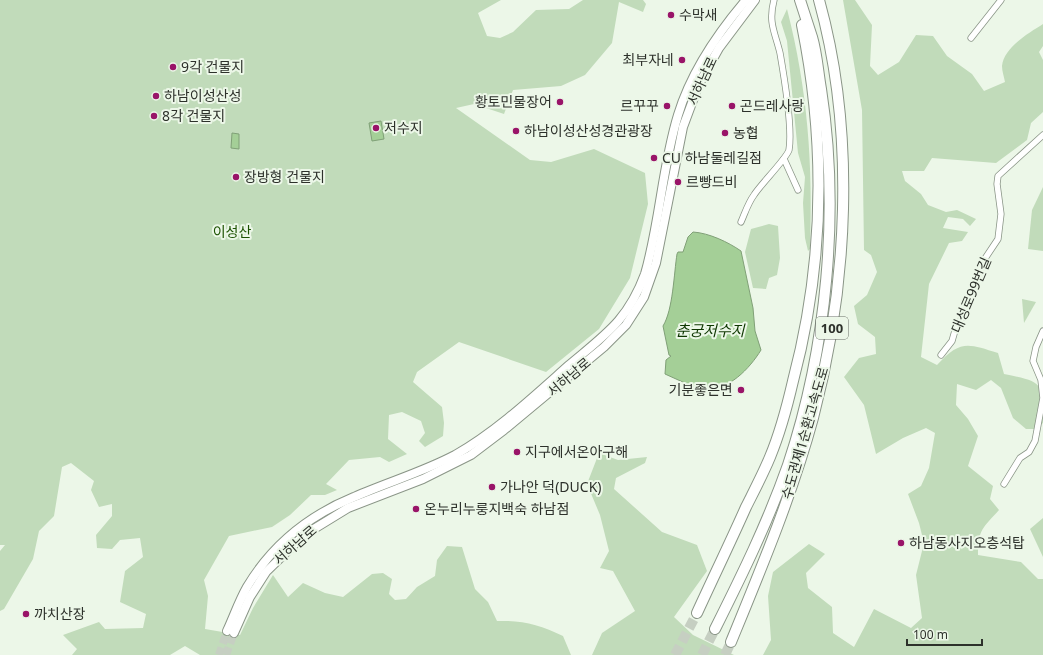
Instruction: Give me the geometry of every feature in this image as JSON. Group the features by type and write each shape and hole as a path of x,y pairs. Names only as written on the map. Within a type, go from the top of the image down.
{"highway":[{"name":"수도권제1순환고속도로","path":"696,613 770,457 786,409 802,348 814,276 819,190 816,121 812,77 798,0"},
{"name":"수도권제1순환고속도로","path":"715,629 755,549 788,464 810,380 820,329 827,268 829,212 828,156 825,116 812,39 798,0"},
{"name":"수도권제1순환고속도로","path":"731,642 767,554 795,475 812,418 826,362 835,310 841,260 843,200 840,133 837,90 819,0"}],"street":[{"name":"서하남로","path":"746,0 712,43 683,101 672,140 646,274 638,294 618,323 502,423 477,441 432,466 334,506 297,530 284,541 258,571 243,595 231,632 250,597 266,572 304,535 348,508 423,480 471,455 504,430 592,357 626,326 644,297 656,263 683,128 699,84 718,48 756,0"},
{"path":"741,222 754,195 771,172 784,159 789,150 789,122 779,52 770,18 774,0"},
{"path":"971,38 1001,0"},
{"name":"대성로99번길","path":"941,355 952,341 956,327 964,315 982,263 998,239 1001,214 997,184 998,176 1043,135"},
{"path":"784,159 798,190"},
{"path":"1004,484 1020,458 1029,452 1035,441 1042,398 1041,380 1033,361 1036,347 1043,331"}],"green space":[{"name":"이성산","path":"0,0 501,0 478,13 487,36 500,38 513,32 536,10 569,9 583,0 643,0 646,4 643,12 619,2 612,43 585,75 561,86 513,90 504,114 474,104 456,108 530,160 551,162 594,149 645,173 648,204 630,278 599,329 546,372 459,342 417,372 413,382 442,407 444,423 443,436 425,447 419,441 425,433 421,421 402,412 389,415 388,439 407,454 389,462 380,457 349,460 326,484 337,490 325,495 311,495 290,515 272,527 229,536 204,580 208,596 205,629 240,635 253,608 273,575 288,597 303,583 325,593 343,597 372,574 383,573 392,579 389,594 395,600 406,599 417,587 435,576 437,560 447,546 462,547 475,589 488,602 497,621 515,621 531,624 563,636 571,655 200,655 185,646 170,655 72,655 77,649 63,635 99,622 105,629 143,628 146,614 120,602 125,571 143,557 140,538 120,540 112,549 97,548 96,535 112,516 112,504 99,507 91,490 94,481 71,463 62,467 54,516 39,531 33,559 4,609 0,611 0,551 5,545 0,545"},
{"path":"843,0 855,0 872,25 870,66 878,75 899,62 916,35 933,36 947,56 972,74 984,91 1005,82 1002,66 1007,53 1018,41 1043,24 1043,46 1039,52 1043,60 1043,112 1031,123 1027,140 996,163 932,158 924,171 902,171 905,181 921,194 928,205 946,212 957,210 976,219 970,226 963,219 948,217 943,228 968,232 962,241 949,243 929,284 921,357 937,365 952,351 958,348 964,346 979,347 998,353 1004,374 1027,379 1038,386 1041,391 1043,423 1034,429 1026,429 1013,418 1001,388 991,380 976,390 957,384 956,405 968,419 978,436 968,466 993,486 990,499 999,510 980,534 978,555 1021,562 1038,579 1043,579 1043,655 763,655 771,640 768,596 773,572 809,544 825,554 806,573 808,588 832,607 833,633 854,647 874,609 911,628 922,618 916,575 924,543 919,523 908,494 921,486 929,468 935,433 926,428 903,438 876,454 864,405 844,377 859,358 876,354 875,337 858,324 854,306 867,295 877,272 871,255 864,250 862,110"},
{"path":"787,9 800,69 808,128 811,218 810,249 808,251 805,238 803,203 805,177 798,153 787,41 781,22"},
{"path":"1043,187 1043,251 1028,249 1032,210"},
{"path":"769,224 778,226 780,258 777,275 769,278 766,289 753,288 745,252 751,229"},
{"path":"1022,299 1036,302 1024,323"},
{"path":"599,453 618,460 647,457 645,463 616,478 614,489 662,532 697,545 707,571 674,617 693,635 734,655 592,655 602,633 635,611 613,571 600,568 609,551 600,515 587,484"},
{"path":"1043,518 1043,557 1030,529"}],"water":[{"path":"381,121 384,139 372,141 369,123"},
{"path":"232,133 239,134 239,149 231,148"},
{"name":"춘궁저수지","path":"693,232 718,238 741,251 753,308 755,331 761,350 751,364 738,377 722,386 714,388 705,388 700,383 696,388 665,374 666,360 671,356 669,355 663,326 669,311 673,291 677,254 678,252 683,252 688,237"}],"tunnel":[{"path":"675,655 697,613"},
{"path":"702,655 715,629"},
{"path":"219,655 227,631"},
{"path":"226,655 234,633"},
{"path":"725,655 731,642"}],"place":[{"name":"수막새","path":"671,15"},
{"name":"최부자네","path":"682,60"},
{"name":"9각 건물지","path":"173,67"},
{"name":"하남이성산성","path":"156,96"},
{"name":"황토민물장어","path":"560,102"},
{"name":"르꾸꾸","path":"667,106"},
{"name":"곤드레사랑","path":"732,106"},
{"name":"8각 건물지","path":"154,116"},
{"name":"저수지","path":"376,128"},
{"name":"하남이성산성경관광장","path":"516,131"},
{"name":"농협","path":"725,133"},
{"name":"CU 하남둘레길점","path":"654,158"},
{"name":"장방형 건물지","path":"236,177"},
{"name":"르빵드비","path":"678,182"},
{"name":"기분좋은면","path":"741,390"},
{"name":"지구에서온아구해","path":"517,452"},
{"name":"가나안 덕(DUCK)","path":"492,487"},
{"name":"온누리누룽지백숙 하남점","path":"416,509"},
{"name":"하남동사지오층석탑","path":"901,543"},
{"name":"까치산장","path":"26,614"}]}
